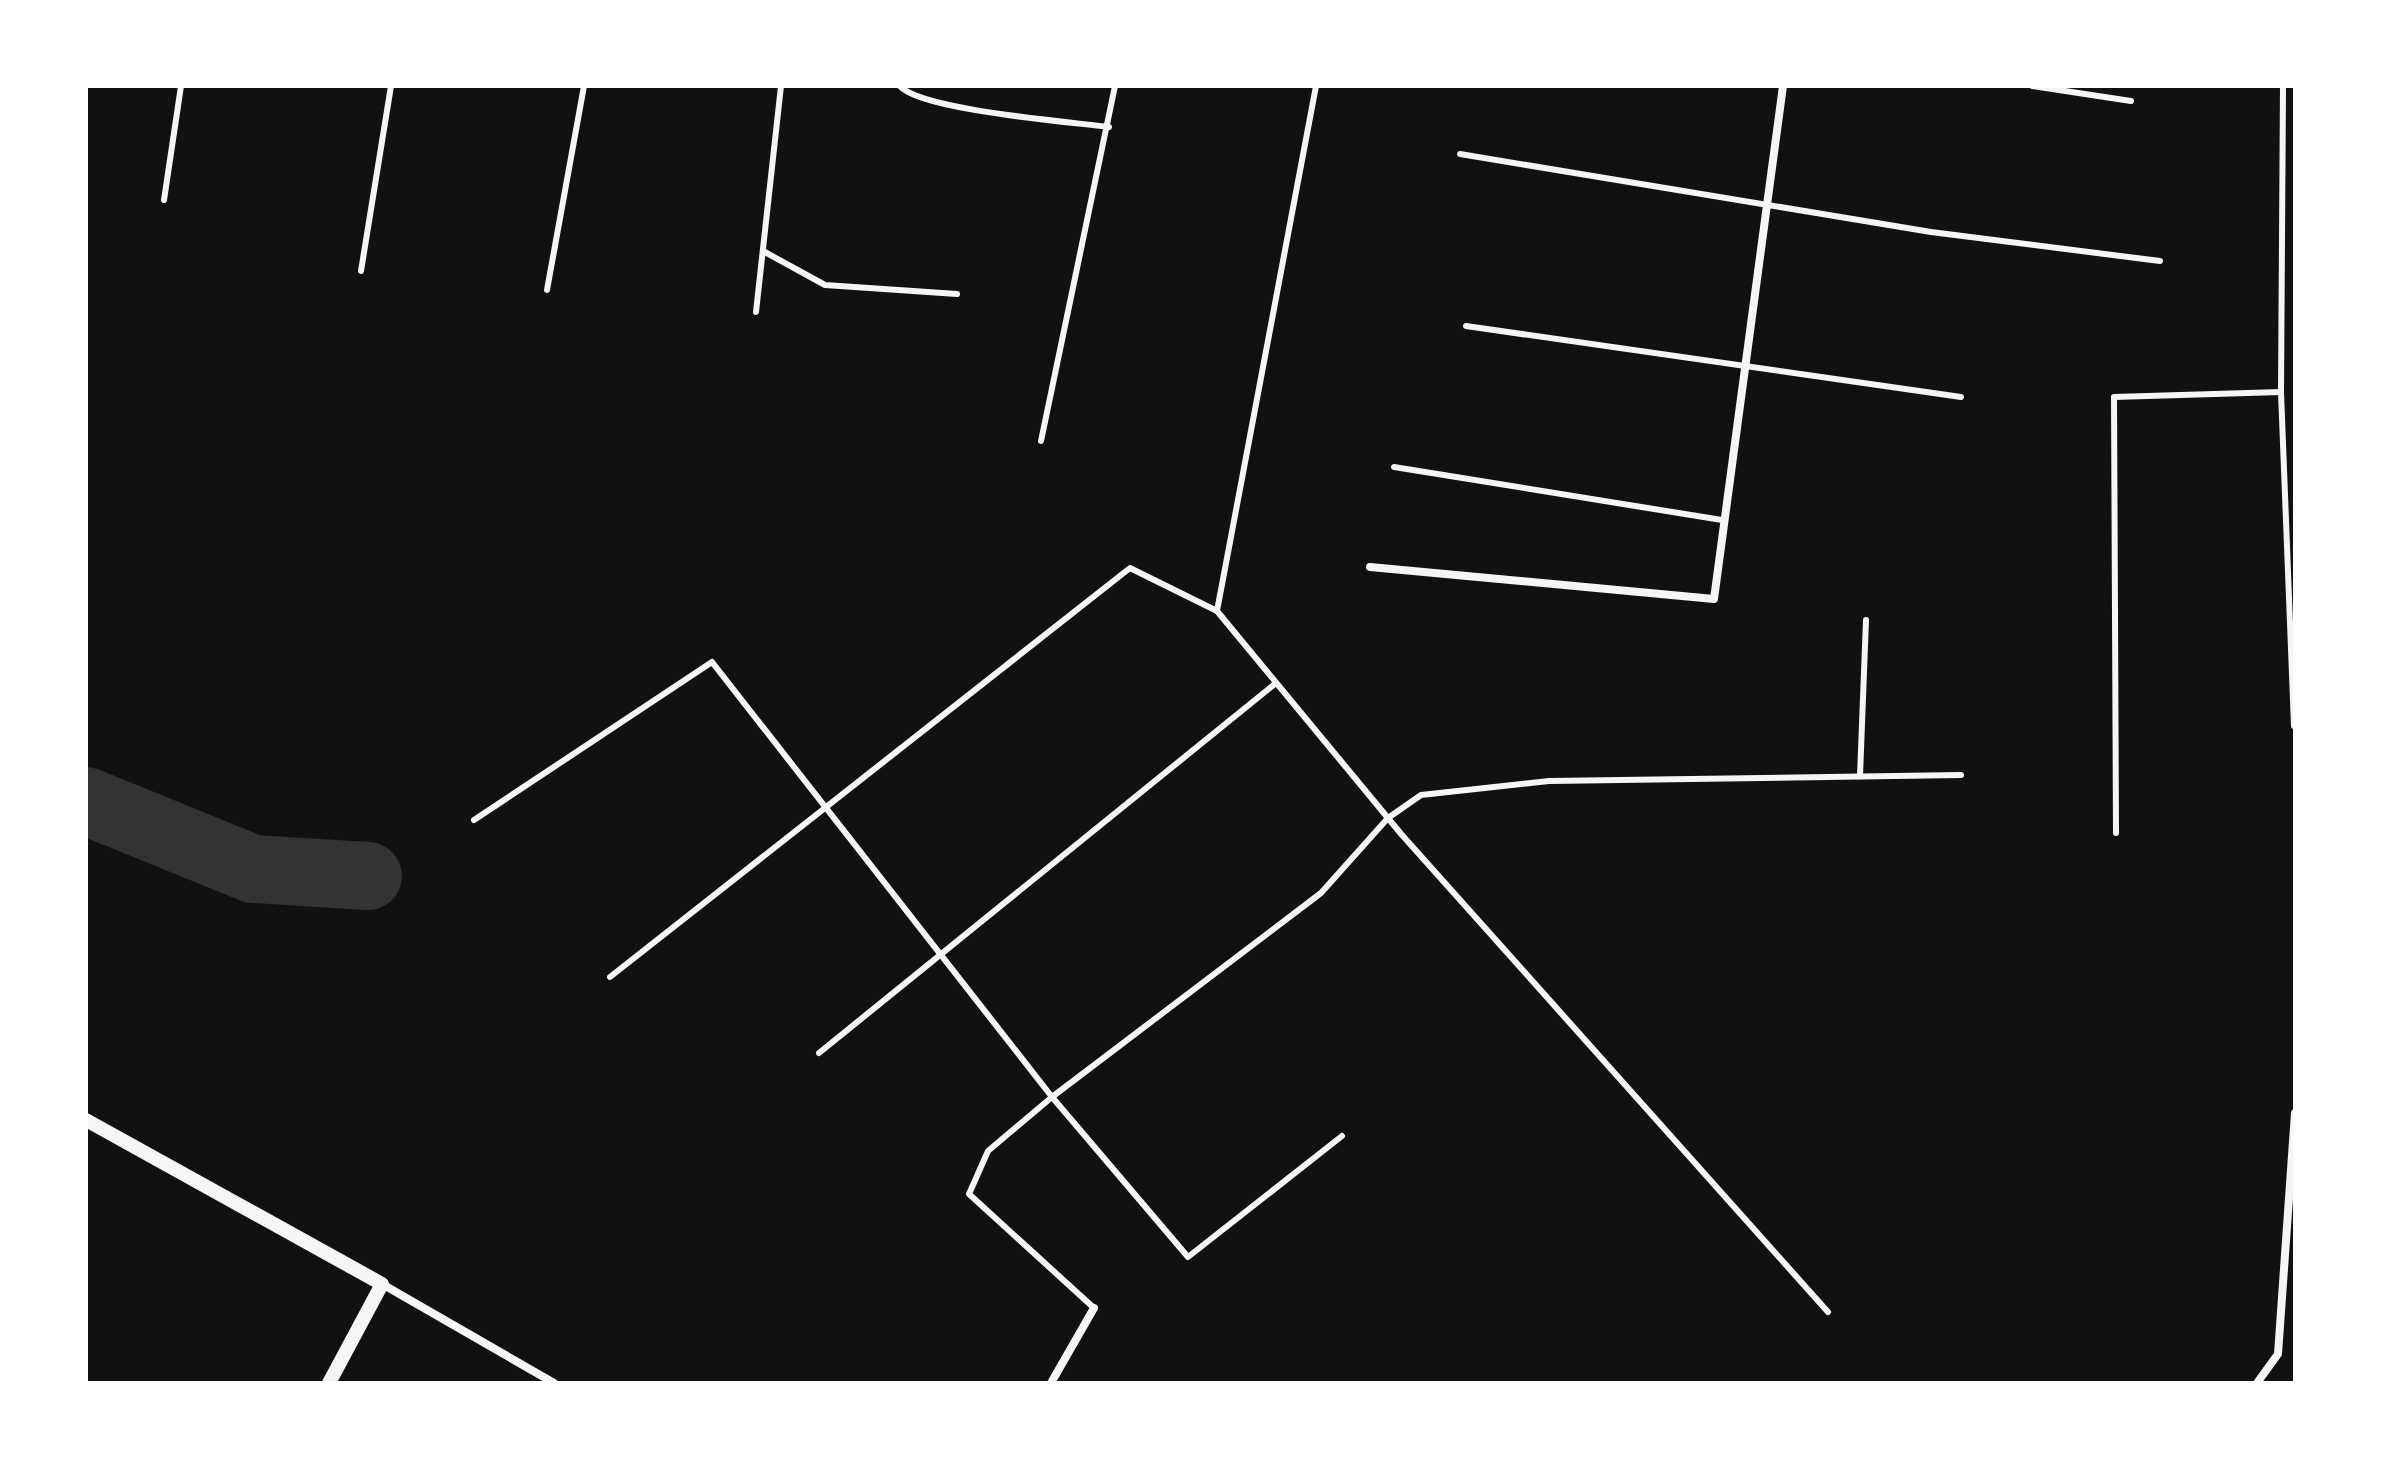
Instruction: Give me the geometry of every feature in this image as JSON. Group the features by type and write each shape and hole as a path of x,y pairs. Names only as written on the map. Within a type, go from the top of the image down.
{"street":[{"path":"1370,567 1714,599 1722,520 1783,86"},
{"path":"2257,1383 2278,1354 2295,1113"},
{"path":"86,1120 554,1383"},
{"path":"329,1383 382,1284"},
{"path":"1051,1383 1094,1308"}],"lane":[{"path":"164,200 181,86"},
{"path":"361,271 391,86"},
{"path":"547,290 584,86"},
{"path":"756,312 781,86"},
{"path":"900,86 905,92 935,103 1109,127"},
{"path":"1041,441 1109,127 1115,86"},
{"path":"1217,611 1316,86"},
{"path":"2032,86 2131,101"},
{"path":"2283,86 2281,392 2294,726"},
{"path":"1460,154 1767,202 1931,232 2160,261"},
{"path":"763,251 825,285 957,294"},
{"path":"1466,326 1961,397"},
{"path":"2116,833 2114,397 2281,392"},
{"path":"1394,467 1722,520"},
{"path":"610,977 1130,568 1217,611 1388,818 1828,1312"},
{"path":"1860,776 1866,620"},
{"path":"474,820 712,662 1052,1097 1188,1257 1342,1136"},
{"path":"819,1053 1276,683"},
{"path":"1094,1308 969,1194 988,1151 1052,1097 1321,893 1388,818 1421,795 1549,781 1961,775"}],"waterway":[{"path":"86,801 253,869 368,876"}]}
